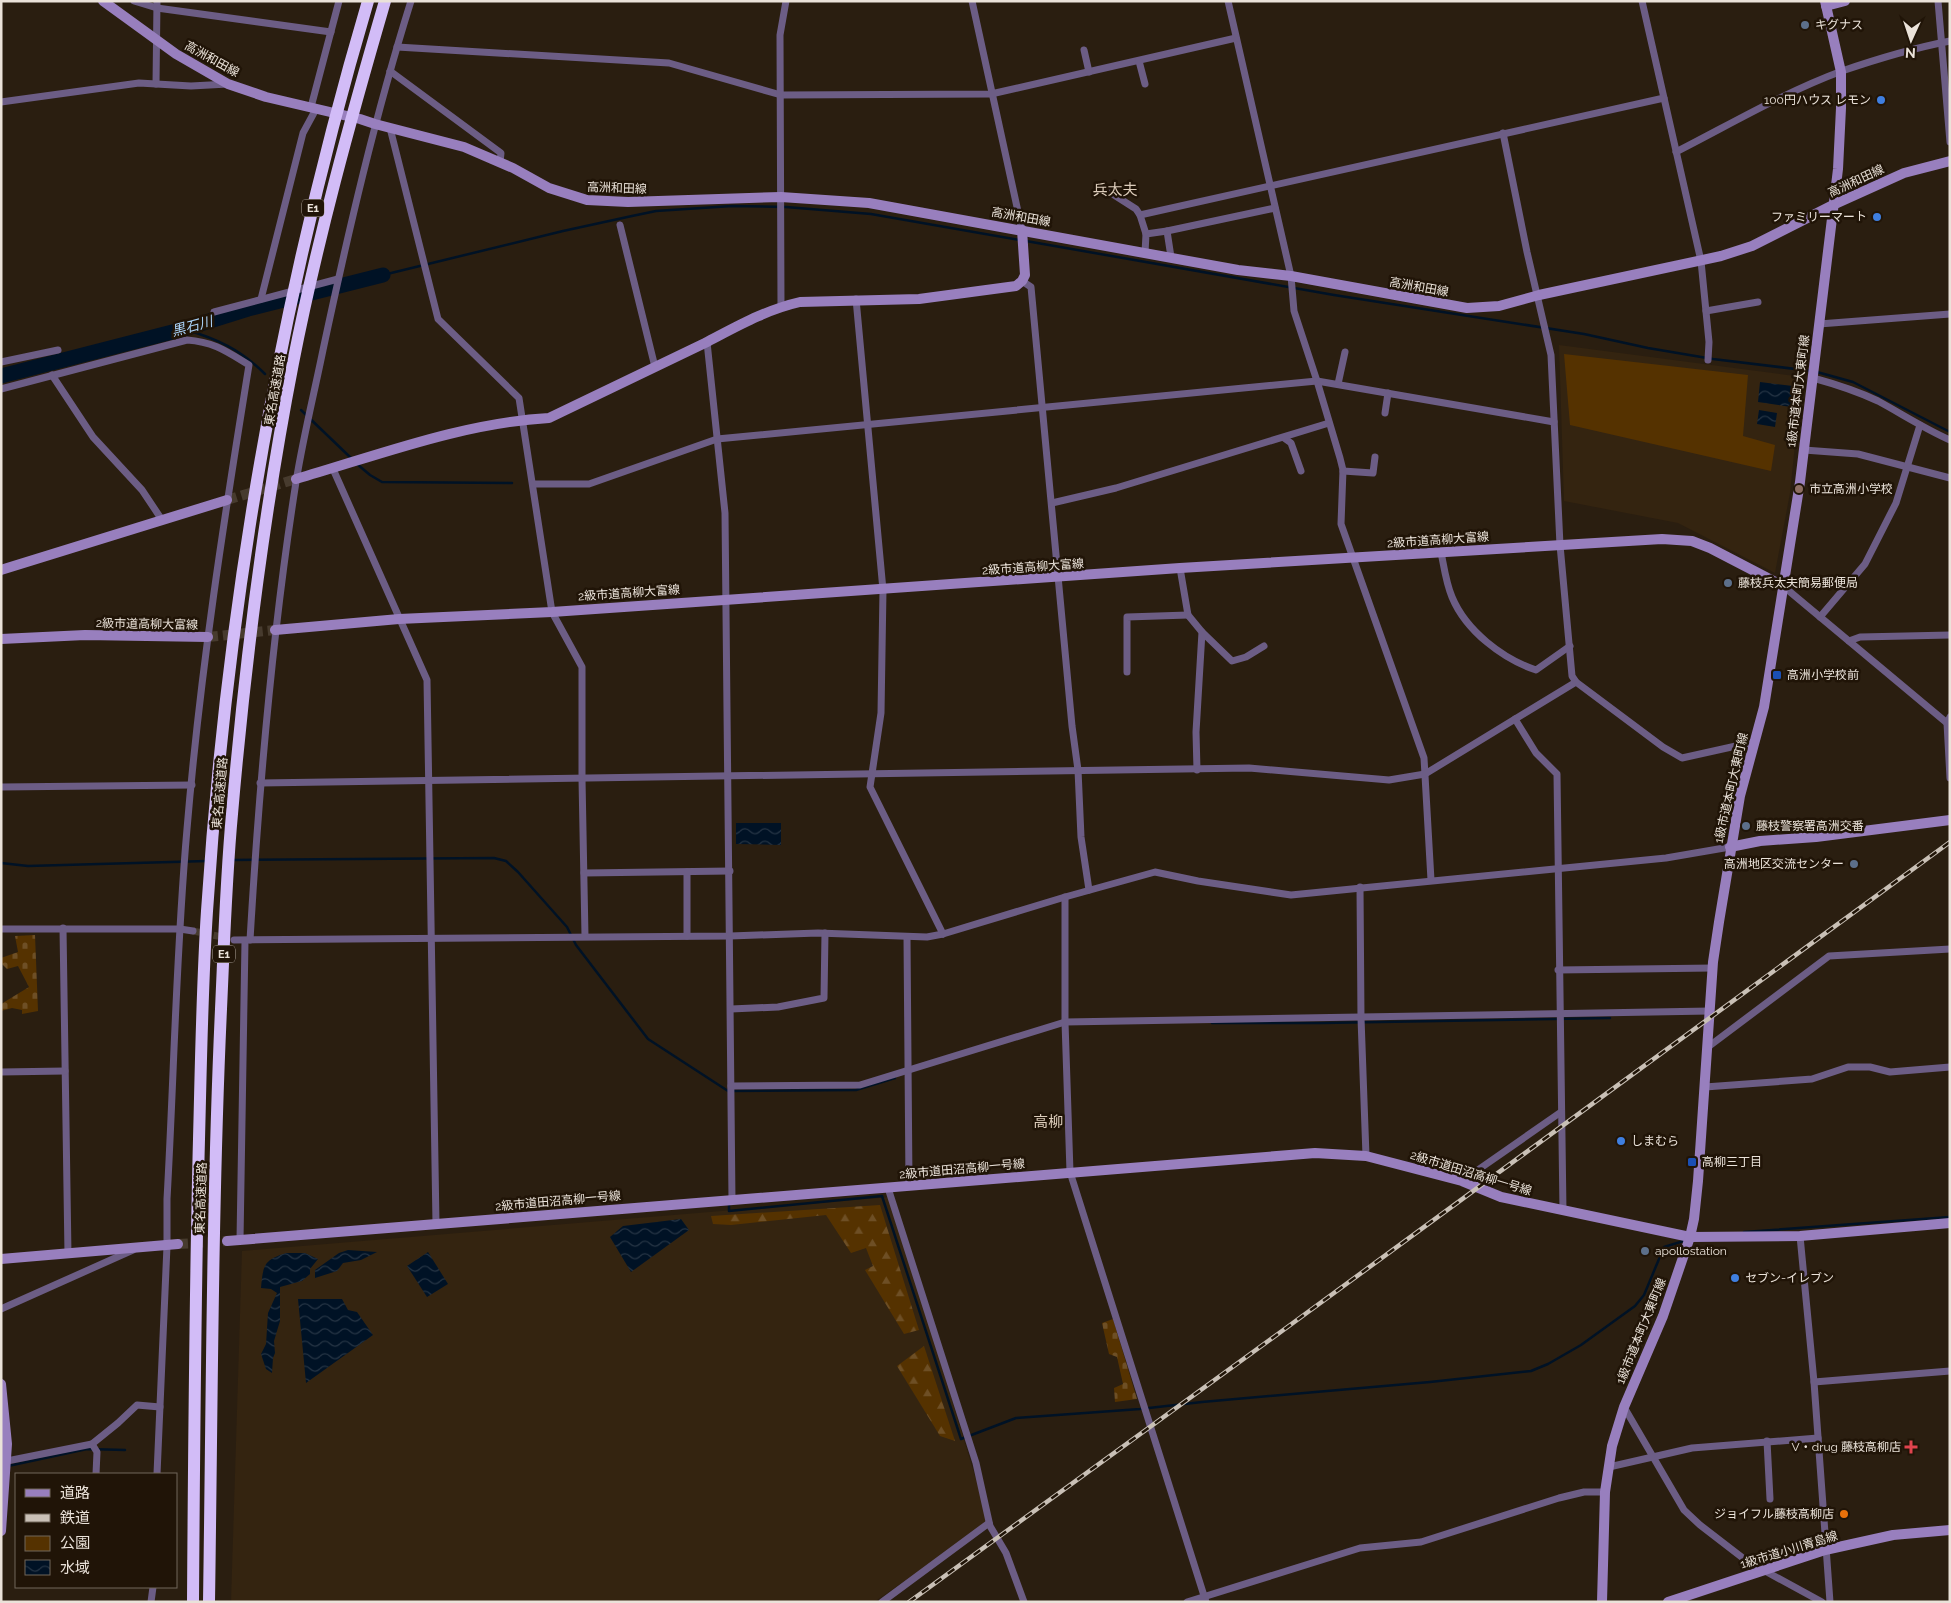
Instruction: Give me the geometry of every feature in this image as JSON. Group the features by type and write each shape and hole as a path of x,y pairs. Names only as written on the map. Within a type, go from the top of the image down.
{"highway":[{"name":"東名高速道路","path":"192,1602 202,1015 206,914 222,726 252,505 287,314 340,95 368,1"},
{"name":"東名高速道路","path":"209,1602 213,1236 218,1066 231,818 253,615 292,367 310,284 347,134 385,1"}],"street":[{"name":"高洲和田線","path":"102,1 156,40 228,84 266,97 360,119 464,147 500,162 549,188 587,200 628,202 781,197 869,203 1238,270 1291,276 1467,308 1499,306 1539,295 1701,261 1752,246 1904,173 1950,161"},
{"path":"134,1 330,32"},
{"path":"261,299 303,133 314,108 330,32 339,1"},
{"path":"240,1240 247,940 275,630 296,480 334,298 375,124 411,1"},
{"path":"781,306 780,35 786,1"},
{"path":"296,480 454,433 523,419 549,418 707,342 766,311 781,306 800,302 856,299 919,299 1016,286 1025,275 1022,230 972,1"},
{"path":"1228,1 1291,276 1294,311 1318,381 1343,471 1340,524 1424,758 1431,880"},
{"path":"1642,1 1701,261 1709,342 1708,360"},
{"path":"1826,3 1845,1"},
{"path":"1938,1 1950,142"},
{"name":"1級市道本町大東町線","path":"1602,1602 1605,1492 1614,1438 1624,1407 1663,1316 1690,1237 1694,1219 1713,968 1730,847 1740,796 1764,707 1804,450 1839,151 1841,72 1826,3"},
{"path":"156,84 157,5"},
{"path":"397,48 669,63 781,95 991,94 1037,82 1139,62 1236,38"},
{"path":"1676,152 1781,98 1841,72 1886,57 1950,41"},
{"path":"1084,50 1089,72"},
{"path":"1139,62 1145,84"},
{"path":"390,71 501,153 500,162"},
{"path":"1,102 139,83 191,86 228,84"},
{"path":"1140,215 1664,98"},
{"path":"390,128 438,320 519,398 552,612 582,667 585,936"},
{"path":"1503,133 1527,252 1539,295 1552,355 1560,545 1572,676 1576,682 1663,748 1682,758 1754,742"},
{"path":"1100,186 1136,209 1146,234 1146,253"},
{"path":"1146,234 1275,208"},
{"path":"620,225 655,367"},
{"path":"1167,231 1171,257"},
{"path":"214,312 338,280"},
{"path":"1022,281 1031,286 1072,726 1078,770 1081,837 1089,890"},
{"path":"856,299 884,590 881,713 870,787 943,934"},
{"path":"1706,311 1758,302"},
{"path":"1819,324 1950,314"},
{"path":"1,389 187,340 206,342 225,350 249,365 227,500 208,637 192,786 180,929 167,1199 167,1246 157,1473"},
{"path":"707,342 724,513 729,776 732,1200"},
{"path":"1,362 58,350"},
{"path":"1338,384 1345,352"},
{"path":"52,375 93,437 142,490 162,520"},
{"path":"1812,378 1847,387 1878,401 1950,440"},
{"path":"532,484 589,484 717,439 1042,406 1318,381 1554,422"},
{"path":"1385,413 1388,393"},
{"path":"1052,503 1116,488 1329,424"},
{"path":"1820,617 1865,564 1896,503 1920,425"},
{"path":"1284,438 1291,443 1301,471"},
{"path":"1804,450 1858,454 1950,478"},
{"path":"1343,471 1373,473 1375,457"},
{"path":"333,469 427,680 436,1224"},
{"path":"1,570 227,500"},
{"name":"2級市道高柳大富線","path":"275,630 400,619 552,612 726,598 884,590 1180,568 1662,539 1692,541 1710,548 1783,586"},
{"path":"1441,552 1452,598 1475,631 1499,652 1518,664 1536,670 1570,646"},
{"path":"1180,568 1188,615 1202,632 1232,661 1246,657 1264,646"},
{"path":"1783,586 1948,720 1950,778"},
{"path":"1127,672 1127,617 1188,615"},
{"path":"1197,770 1196,732 1202,632"},
{"name":"2級市道高柳大富線","path":"1,639 85,635 208,637"},
{"path":"1849,641 1860,637 1950,635"},
{"path":"260,783 582,779 873,772 1249,768 1388,780 1425,774 1576,682"},
{"path":"1515,719 1536,753 1557,774 1562,1211"},
{"path":"1,786 192,786"},
{"path":"234,940 730,936 825,933 907,937 943,934 1155,872 1198,881 1291,895 1666,858 1760,841 1816,837 1950,820"},
{"path":"584,873 730,871"},
{"path":"687,872 688,936"},
{"path":"1360,887 1361,1018 1366,1156"},
{"path":"1065,897 1065,1022 1070,1172 1205,1599"},
{"path":"63,928 68,1254"},
{"path":"1,929 180,929 192,931"},
{"path":"731,1009 778,1007 824,998 825,933"},
{"path":"907,937 909,1186"},
{"path":"1708,1047 1829,956 1950,948"},
{"path":"1558,970 1713,968"},
{"path":"731,1086 860,1085 1065,1022 1710,1011"},
{"path":"1704,1087 1812,1079 1848,1067 1870,1067 1890,1072 1950,1067"},
{"path":"1,1072 65,1071"},
{"path":"1462,1181 1561,1112"},
{"name":"2級市道田沼高柳一号線","path":"227,1241 1315,1153 1366,1156 1462,1181 1501,1197 1690,1237 1800,1236 1950,1223"},
{"path":"888,1188 976,1463 989,1523 1006,1553 1024,1602"},
{"path":"1800,1236 1814,1382 1830,1602"},
{"path":"1,1259 178,1244"},
{"path":"1,1309 130,1249"},
{"path":"1814,1382 1950,1371"},
{"path":"1,1384 5,1417 1,1531"},
{"path":"4,1462 92,1444 137,1405 160,1407"},
{"path":"1624,1407 1684,1510 1700,1525 1763,1571 1822,1602"},
{"path":"1609,1466 1692,1448 1818,1438"},
{"path":"1767,1441 1770,1499"},
{"path":"92,1444 97,1452 96,1473"},
{"path":"1186,1602 1205,1599 1360,1548 1421,1542 1558,1498 1584,1492 1605,1492"},
{"path":"882,1602 989,1523"},
{"name":"1級市道小川青島線","path":"1668,1602 1825,1550 1893,1535 1950,1530"},
{"path":"151,1602 153,1588"}],"shaded area":[{"path":"1559,345 1802,377 1790,493 1775,573 1678,523 1564,501"},
{"path":"891,1197 989,1523 874,1602 231,1602 242,1251"}],"green space":[{"path":"1564,354 1748,375 1743,436 1775,445 1771,471 1570,425"},
{"path":"35,935 38,1011 22,1014 22,1010 12,1008 1,1011 1,1004 29,987 18,966 7,969 1,963 1,958 18,952 15,936"},
{"path":"880,1205 919,1330 904,1334 865,1270 873,1266 866,1248 851,1253 826,1215 731,1225 713,1224 711,1216"},
{"path":"1113,1319 1137,1399 1115,1402 1114,1388 1123,1384 1117,1357 1109,1354 1102,1323"},
{"path":"924,1346 955,1441 940,1436 897,1366"}],"water":[{"path":"1760,382 1793,386 1791,407 1758,402"},
{"path":"1759,410 1777,413 1775,427 1757,424"},
{"path":"736,823 781,823 781,845 736,844"},
{"path":"681,1219 689,1230 631,1272 610,1237 623,1226"},
{"path":"348,1250 377,1252 361,1260 343,1263 337,1271 315,1278 315,1270 339,1253"},
{"path":"428,1252 448,1284 427,1297 407,1266"},
{"path":"286,1253 305,1253 318,1259 310,1269 310,1274 302,1281 280,1287 280,1321 274,1341 275,1353 272,1373 266,1369 261,1354 266,1344 268,1313 277,1293 271,1289 261,1288 266,1264 273,1258"},
{"path":"298,1299 342,1299 348,1310 357,1312 373,1335 306,1383"}],"waterway":[{"path":"383,275 563,231 656,211 732,206 786,207 871,214 1020,240"},
{"path":"1026,241 1334,295 1584,334 1648,348 1713,359 1812,371"},
{"name":"黒石川","path":"1,376 184,329 248,309 383,275"},
{"path":"184,329 228,346 256,365 265,374"},
{"path":"1817,372 1853,382 1950,432"},
{"path":"301,410 351,458"},
{"path":"357,464 382,482 512,483"},
{"path":"232,860 494,858 506,861 567,927 576,945 648,1039 728,1091 856,1090 895,1078"},
{"path":"1,863 28,866 207,861"},
{"path":"1212,1023 1610,1018"},
{"path":"729,1203 729,1211 882,1196 961,1439 1016,1418 1140,1409 1531,1371 1548,1364 1581,1345 1635,1306 1644,1295 1664,1247 1687,1240"},
{"path":"1744,1232 1950,1217"},
{"path":"8,1466 87,1449 125,1450"}],"tunnel":[{"path":"227,500 296,479"},
{"path":"208,637 275,630"},
{"path":"193,931 227,938"},
{"path":"178,1244 227,1241"}],"railway":[{"path":"909,1602 1950,842"}],"place":[{"name":"キグナス","path":"1805,25"},
{"name":"100円ハウス レモン","path":"1881,100"},
{"name":"ファミリーマート","path":"1877,217"},
{"name":"市立高洲小学校","path":"1799,489"},
{"name":"藤枝兵太夫簡易郵便局","path":"1728,583"},
{"name":"高洲小学校前","path":"1777,675"},
{"name":"藤枝警察署高洲交番","path":"1746,826"},
{"name":"高洲地区交流センター","path":"1854,864"},
{"name":"しまむら","path":"1621,1141"},
{"name":"高柳三丁目","path":"1692,1162"},
{"name":"apollostation","path":"1645,1251"},
{"name":"セブン-イレブン","path":"1735,1278"},
{"name":"V・drug 藤枝高柳店","path":"1911,1447"},
{"name":"ジョイフル藤枝高柳店","path":"1844,1514"}],"district":[{"name":"兵太夫","path":"1115,190"},
{"name":"高柳","path":"1048,1122"}]}
